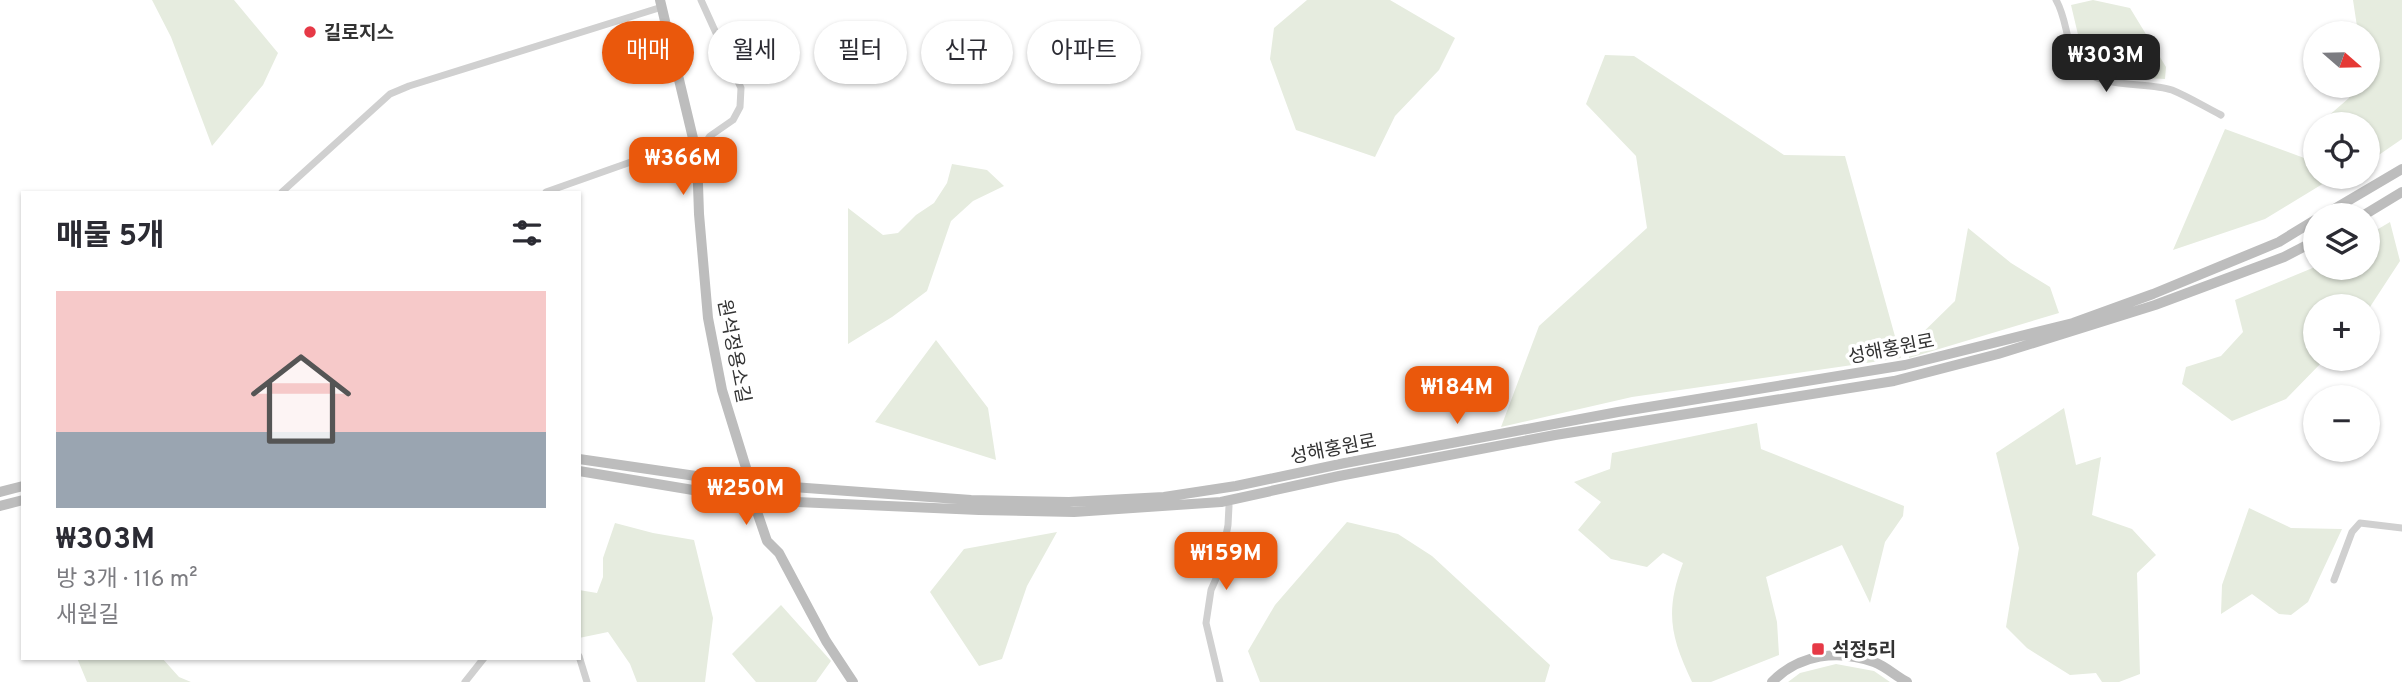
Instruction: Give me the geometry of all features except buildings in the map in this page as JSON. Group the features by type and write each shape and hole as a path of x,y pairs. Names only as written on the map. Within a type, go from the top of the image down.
{"main road":[{"name":"원석정용소길","path":"661,4 697,155 708,318 722,390 736,441 767,541 779,553 826,642 853,682"},
{"path":"2344,203 2402,169"},
{"path":"2380,205 2402,192"},
{"name":"성해홍원로","path":"581,459 751,484 971,500 1069,502 1164,496 1236,486 1618,412 1917,362 2084,319 2279,242 2303,227"},
{"name":"성해홍원로","path":"581,471 753,500 1074,512 1220,502 1339,476 1541,438 1895,381 1998,354 2155,305 2284,257 2303,247"},
{"path":"0,492 21,487"},
{"path":"0,506 21,501"},
{"path":"1772,682 1790,666 1808,658 1842,655 1875,662 1907,682"}],"street":[{"path":"697,155 710,136 733,120 740,107 741,88 701,0"},
{"path":"2056,0 2063,12 2074,57 2082,69 2092,75 2133,86 2173,90 2221,116"},
{"path":"283,191 390,94 661,4"},
{"path":"549,191 692,140"},
{"path":"1220,682 1206,622 1211,590 1219,572 1229,506"},
{"path":"2334,580 2353,532 2360,523 2402,528"},
{"path":"465,682 482,660"},
{"path":"580,660 587,682"}],"shaded area":[{"path":"152,0 234,0 278,53 263,85 212,146 171,37"},
{"path":"1307,0 1390,0 1455,38 1439,70 1395,116 1375,157 1296,130 1270,59 1274,28"},
{"path":"2093,0 2130,8 2166,67 2165,79 2112,73 2084,60 2071,5"},
{"path":"2353,0 2402,0 2402,139 2380,154 2380,112 2333,112 2349,98 2380,98 2380,21 2356,21"},
{"path":"1605,55 1634,56 1784,155 1845,156 1901,358 1632,397 1501,427 1539,326 1647,228 1636,156 1586,104"},
{"path":"2225,129 2303,158 2303,189 2314,189 2265,219 2173,250"},
{"path":"952,164 987,170 1004,186 973,201 951,221 927,291 848,344 848,208 883,235 898,233 916,215 934,203 947,183"},
{"path":"2390,222 2400,261 2378,294 2303,294 2303,371 2313,371 2286,399 2232,421 2182,384 2186,367 2221,356 2243,332 2235,300 2303,272 2303,280 2380,280 2380,228"},
{"path":"1968,228 2011,263 2050,287 2059,313 1909,358 1908,347 1955,301"},
{"path":"936,340 988,408 996,460 875,422"},
{"path":"2064,408 2076,465 2101,457 2092,515 2132,529 2156,555 2137,573 2140,674 2119,682 2102,682 2096,673 2070,675 2027,648 2006,627 2019,548 1996,453"},
{"path":"1757,423 1761,449 1904,506 1903,516 1885,542 1870,603 1842,545 1766,577 1777,622 1779,655 1711,682 1692,682 1679,651 1672,623 1674,595 1683,563 1663,553 1647,567 1611,559 1578,530 1601,502 1574,482 1610,469 1612,453"},
{"path":"2249,508 2291,528 2342,529 2308,602 2291,615 2279,614 2252,594 2221,614 2222,585"},
{"path":"1347,522 1398,534 1432,556 1550,665 1545,682 1260,682 1248,651 1275,605"},
{"path":"615,523 694,540 713,618 705,682 637,682 630,664 608,632 581,638 581,590 597,593 603,577 603,558"},
{"path":"1057,532 1027,586 1002,659 979,666 930,592 964,549"},
{"path":"781,605 831,661 816,682 756,682 732,654"},
{"path":"78,660 164,660 179,677 191,682 87,682"},
{"path":"1836,664 1874,671 1890,682 1788,682 1800,673"}],"place":[{"name":"길로지스","path":"310,32"},
{"name":"석정5리","path":"1818,649"}]}
